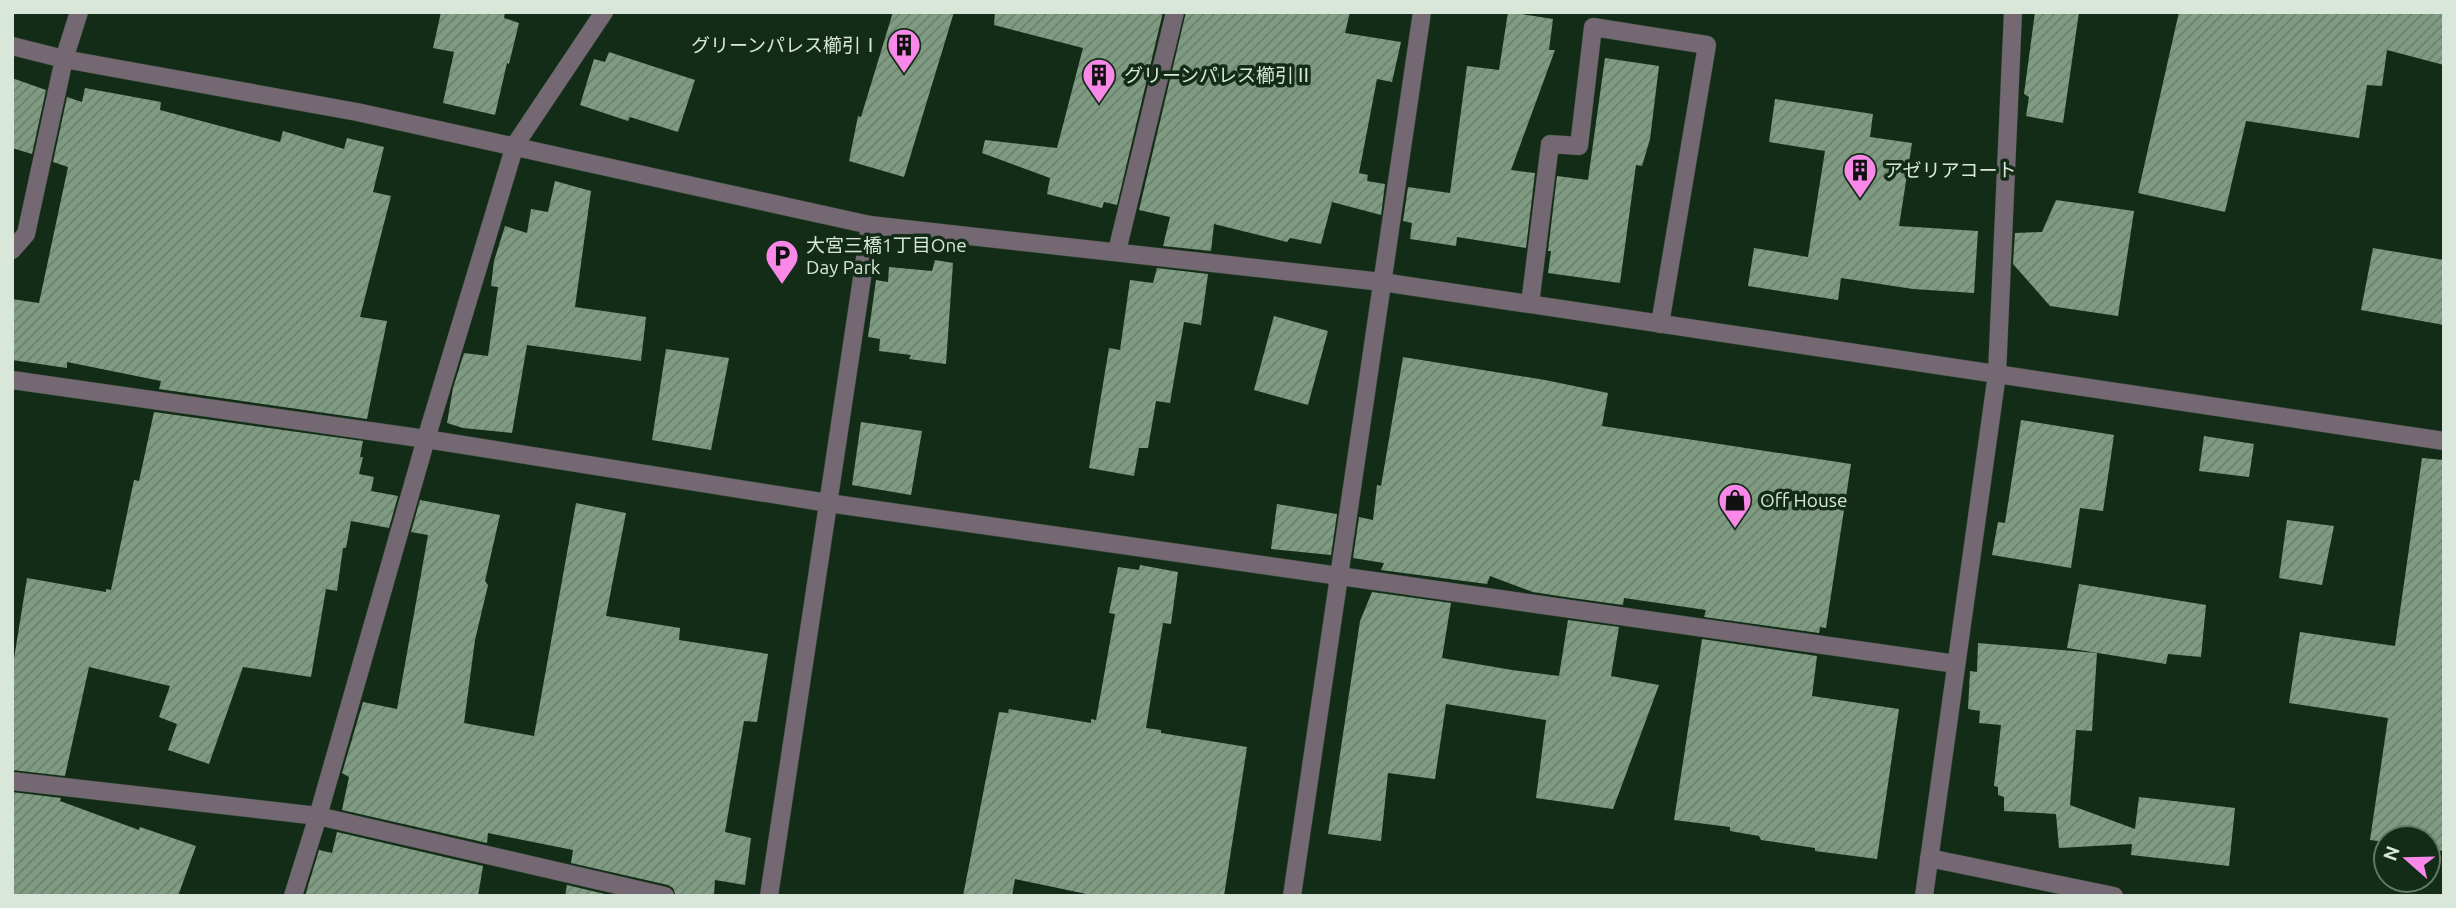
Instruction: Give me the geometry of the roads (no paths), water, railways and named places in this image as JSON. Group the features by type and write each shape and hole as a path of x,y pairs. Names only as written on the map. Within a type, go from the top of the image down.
{"street":[{"path":"12,250 26,234 64,59 79,12"},
{"path":"293,896 515,145 604,12"},
{"path":"1117,251 1175,12"},
{"path":"1292,896 1422,12"},
{"path":"1924,896 1997,374 2013,12"},
{"path":"1530,304 1550,144 1579,146 1593,27 1707,45 1660,324"},
{"path":"12,46 64,59 357,112 870,225 1382,282 2444,441"},
{"path":"769,896 870,225"},
{"path":"12,380 426,439 828,503 1956,664"},
{"path":"12,781 318,816 665,896"},
{"path":"1929,858 2114,896"}],"place":[{"name":"グリーンパレス櫛引Ⅰ","path":"904,75"},
{"name":"グリーンパレス櫛引Ⅱ","path":"1099,105"},
{"name":"アゼリアコート","path":"1860,200"},
{"name":"大宮三橋1丁目One Day Park","path":"782,286"},
{"name":"Off House","path":"1735,530"}]}
